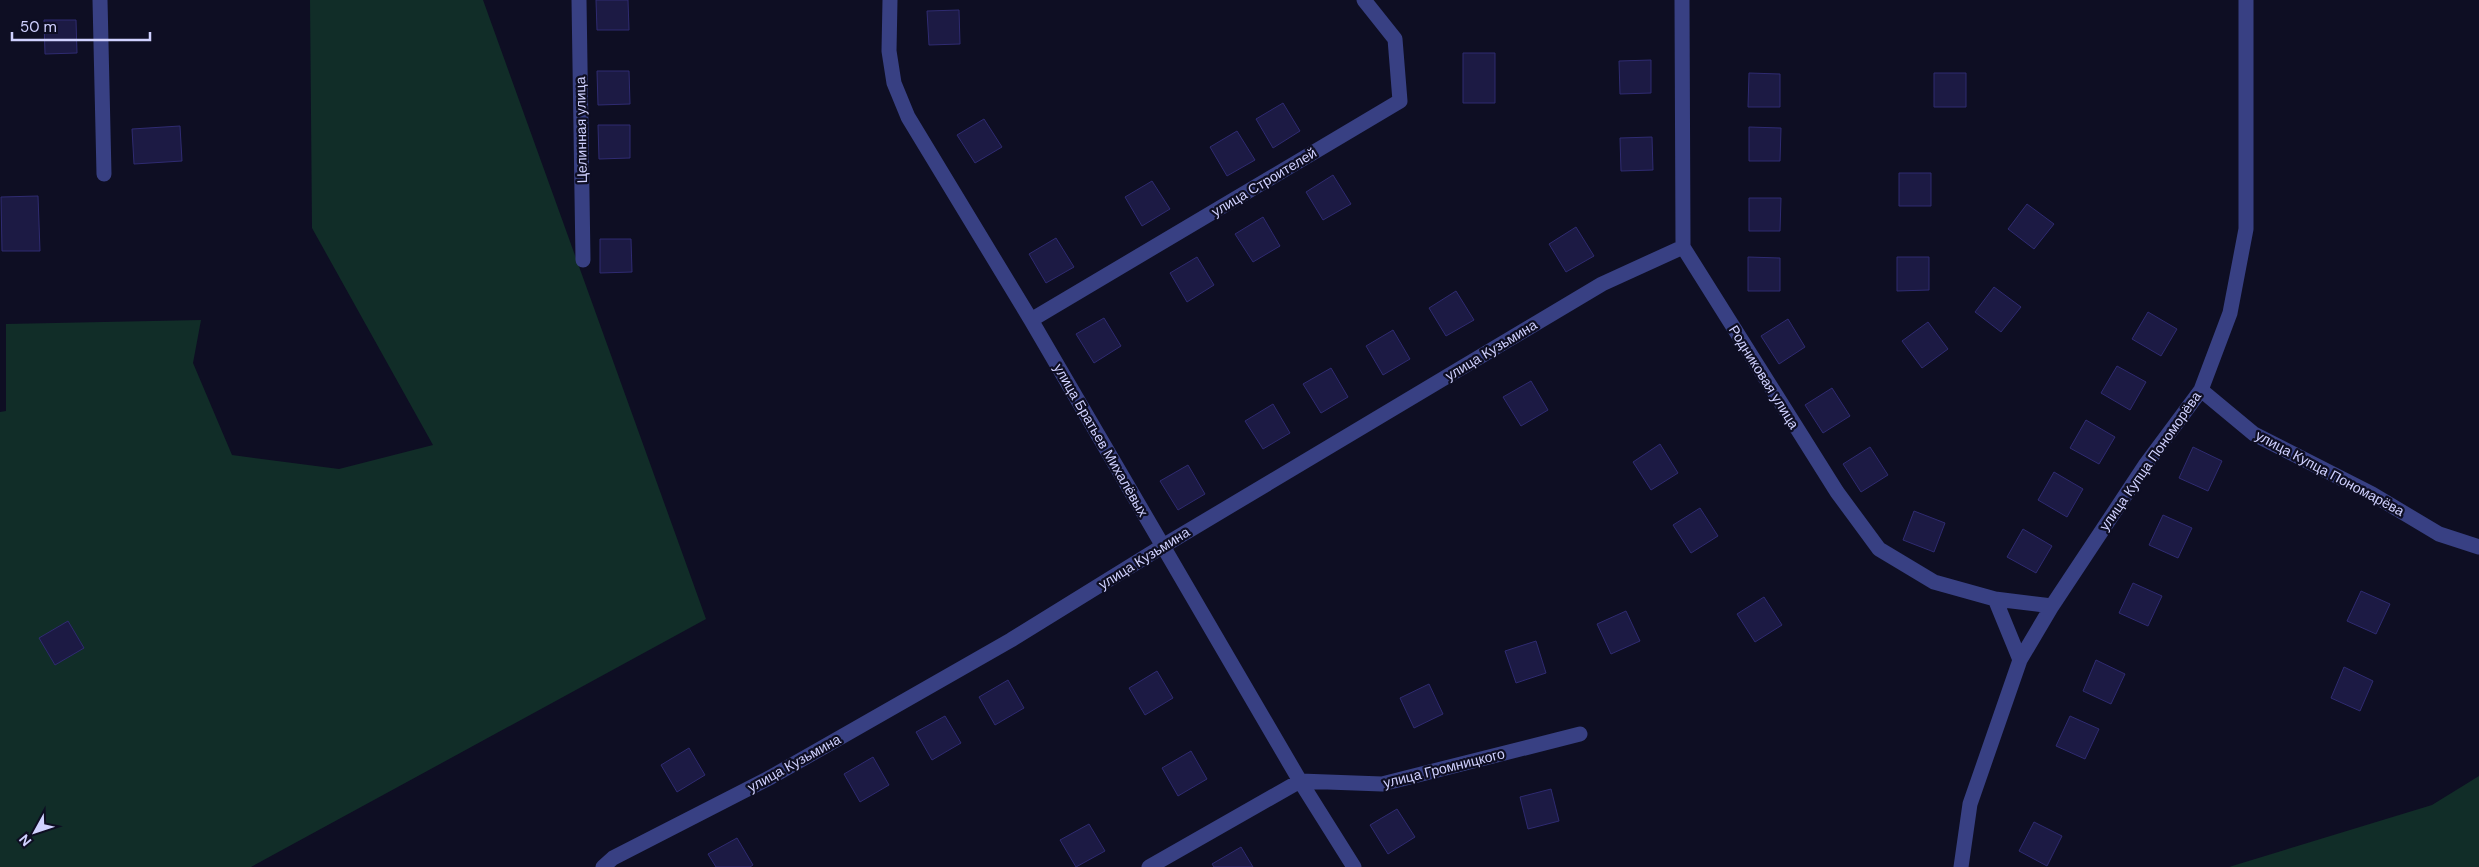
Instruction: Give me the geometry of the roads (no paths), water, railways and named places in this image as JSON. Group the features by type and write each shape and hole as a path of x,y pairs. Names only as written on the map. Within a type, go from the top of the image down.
{"street":[{"path":"100,0 104,174"},
{"name":"Целинная улица","path":"579,0 583,260"},
{"name":"улица Братьев Михалёвых","path":"890,0 889,51 894,83 908,117 1031,320 1300,781 1354,867"},
{"name":"улица Строителей","path":"1031,320 1400,101 1395,39 1364,0"},
{"path":"1682,0 1683,248"},
{"name":"улица Купца Пономорёва","path":"1961,867 1970,804 2020,660 2052,606 2146,464 2201,390 2230,313 2246,229 2246,0"},
{"name":"улица Кузьмина","path":"603,867 613,858 771,777 1011,640 1163,546 1602,284 1683,248"},
{"name":"Родниковая улица","path":"1683,248 1837,492 1879,549 1934,582 1994,599 2052,606"},
{"name":"улица Купца Пономарёва","path":"2201,390 2254,434 2372,494 2439,534 2479,547"},
{"path":"1994,599 2020,660"},
{"name":"улица Громницкого","path":"1300,781 1382,784 1580,734"},
{"path":"1149,867 1300,781"}]}
